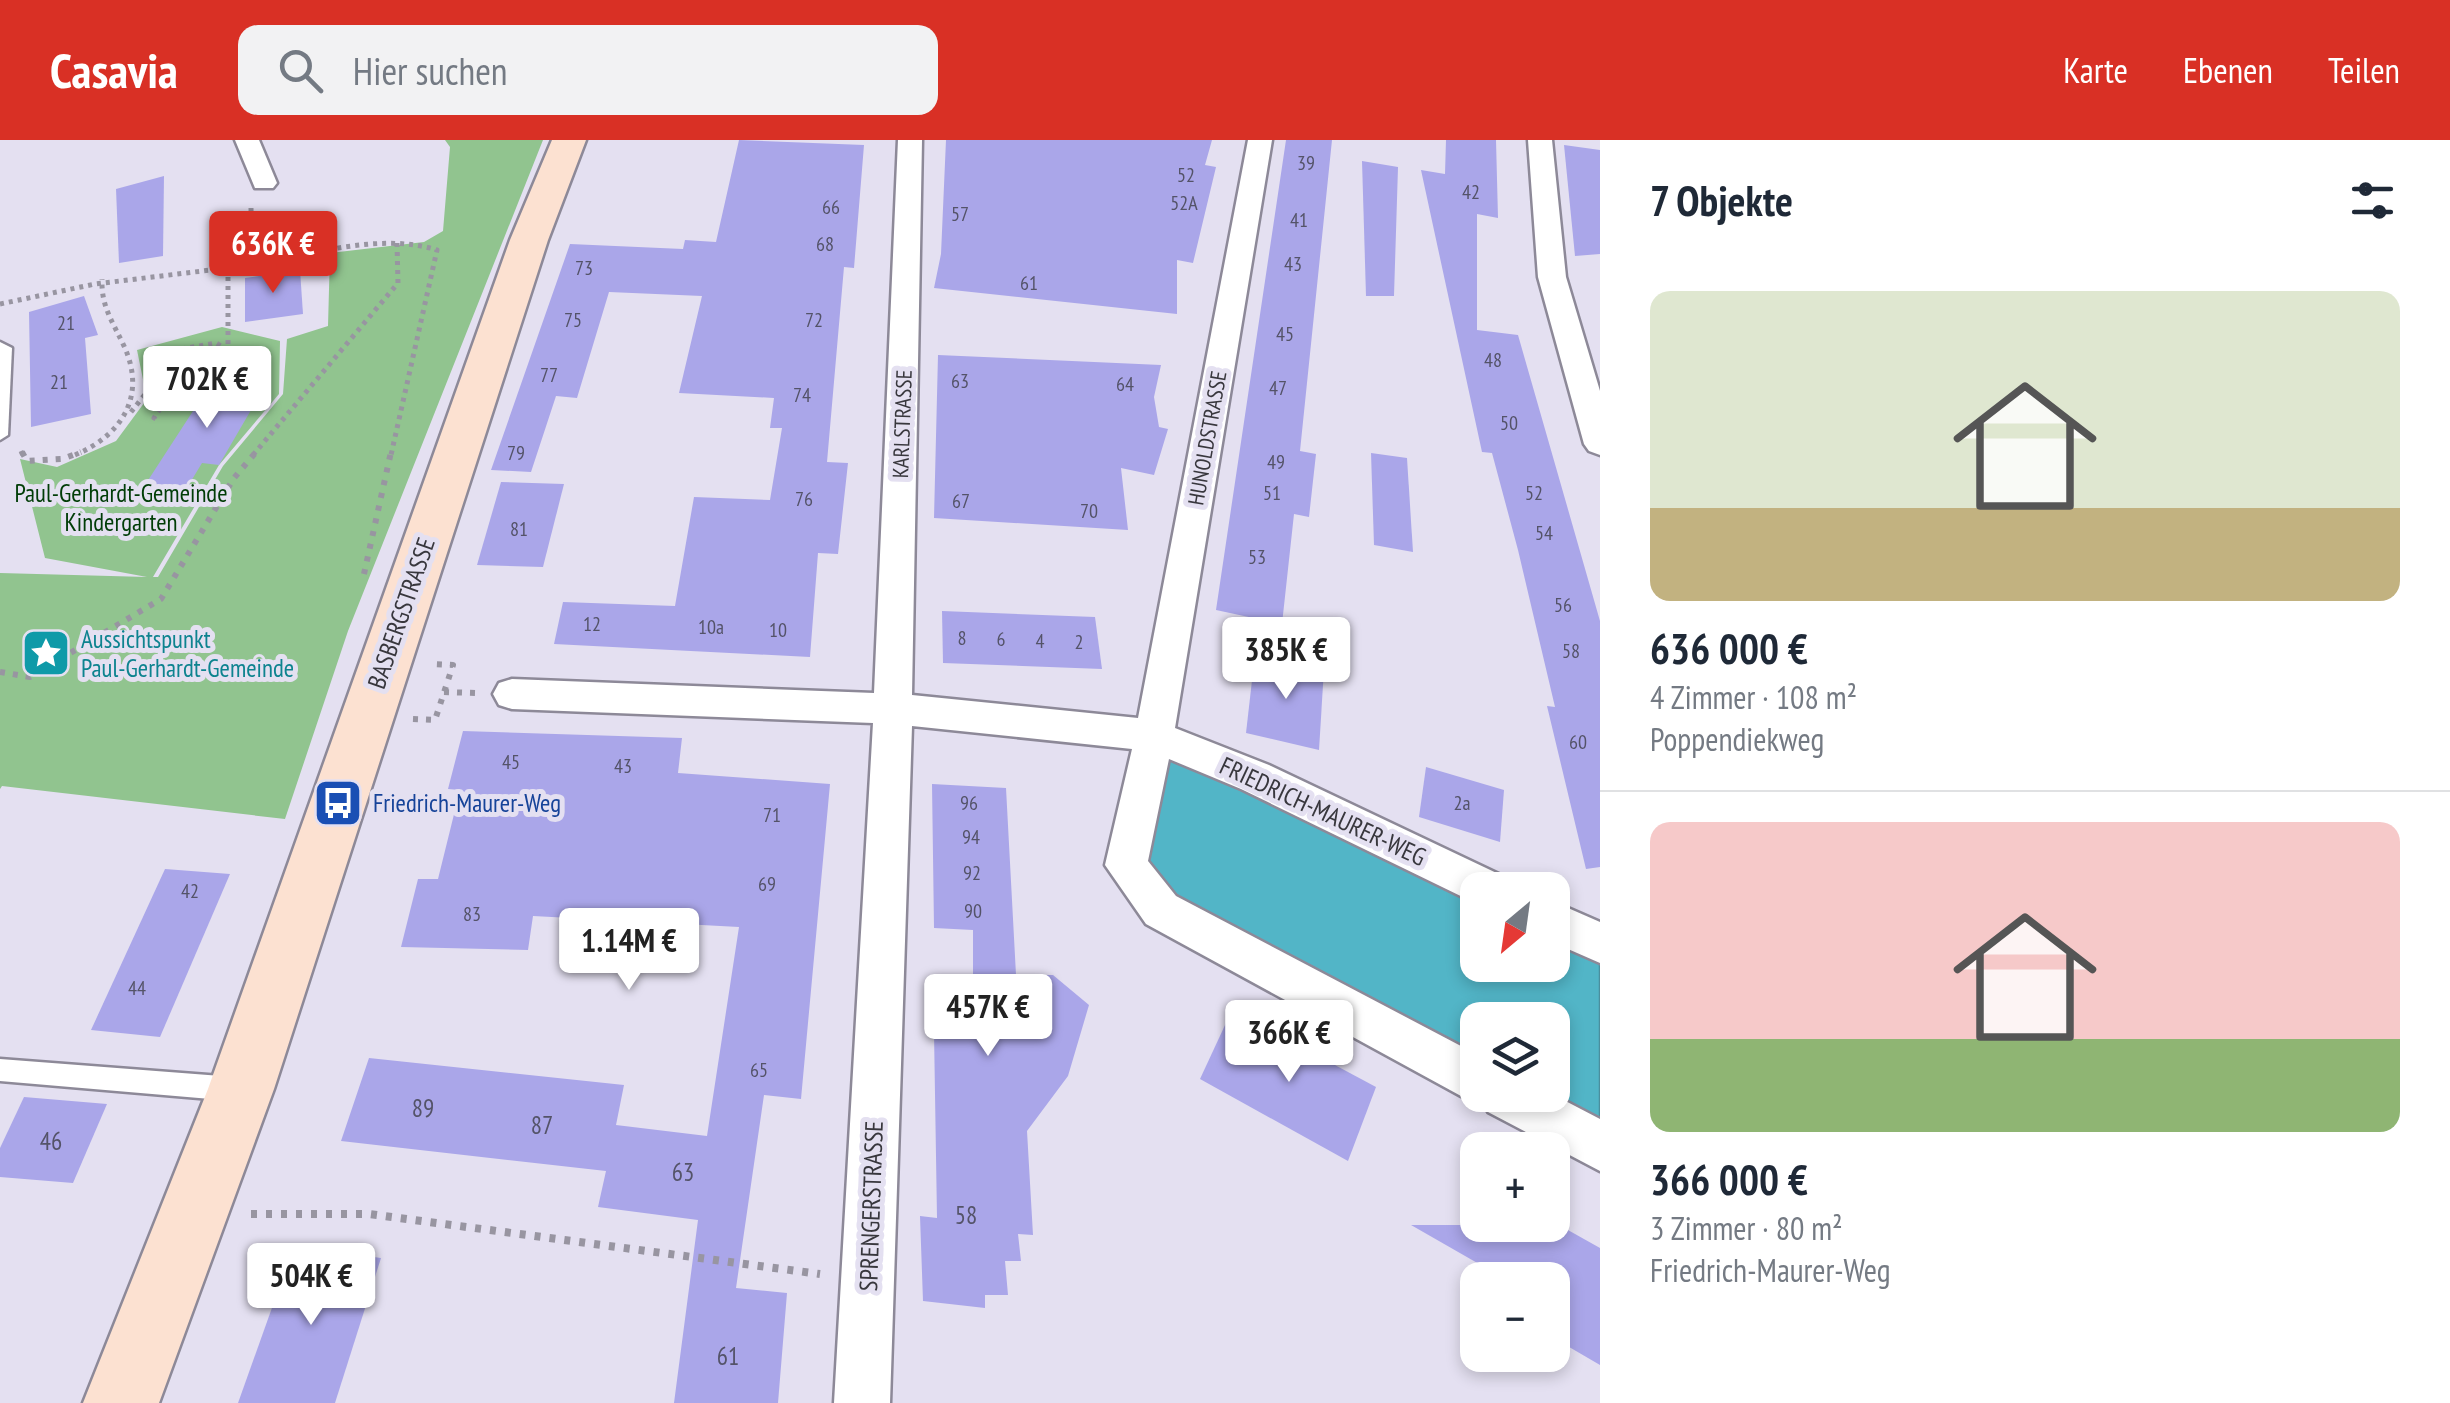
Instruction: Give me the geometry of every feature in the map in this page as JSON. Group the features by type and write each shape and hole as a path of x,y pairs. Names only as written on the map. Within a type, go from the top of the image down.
{"main road":[{"name":"BASBERGSTRASSE","path":"122,1403 241,1090 529,240 569,140"}],"street":[{"path":"247,140 264,183"},
{"name":"KARLSTRASSE","path":"893,709 910,140"},
{"name":"HUNOLDSTRASSE","path":"1154,736 1260,140"},
{"path":"1540,140 1552,277 1600,444"},
{"name":"FRIEDRICH-MAURER-WEG","path":"512,694 893,709 1049,722 1154,736 1254,777 1460,876"},
{"name":"SPRENGERSTRASSE","path":"862,1403 893,709"},
{"path":"1154,736 1126,865 1161,910 1460,1070"},
{"path":"1570,929 1600,943"},
{"path":"1537,1112 1600,1146"}],"lane":[{"path":"0,346 5,348 1,435"},
{"path":"0,1070 241,1090"}],"path":[{"path":"252,265 250,194 264,183"},
{"path":"0,304 102,279 228,268 397,243 424,242 437,250 359,596 405,600"},
{"path":"0,672 30,677 160,599 234,478 398,282 397,243"},
{"path":"228,268 228,365"},
{"path":"102,279 100,304 127,350 136,380 130,412"},
{"path":"1,435 15,441 27,460 70,458 111,438 181,349 216,342 228,350"},
{"path":"143,397 160,397 162,406 154,418 159,420"},
{"path":"436,720 453,665"},
{"path":"298,1215 369,1214 788,1271"}],"green space":[{"name":"Paul-Gerhardt-Gemeinde Kindergarten","path":"445,140 543,140 348,631 285,819 2,786 0,789 0,573 147,577 45,558 20,459 57,467 116,441 147,399 137,350 222,327 280,341 279,394 219,465 153,577 158,577 223,466 283,394 287,339 328,326 330,253 424,242 443,231 450,147"}],"water":[{"path":"1168,752 1251,784 1460,885 1460,982 1570,982 1570,937 1600,952 1600,1127 1570,1107 1570,1002 1460,1002 1460,1053 1175,902 1143,864"}],"building":[{"path":"739,140 864,145 854,268 844,267 827,462 848,463 838,554 818,553 810,657 554,644 563,602 675,606 694,497 770,500 782,428 770,428 774,398 679,393 702,296 609,292 577,398 556,396 531,472 491,470 570,244 683,249 685,240 716,242"},
{"path":"946,140 1212,140 1205,165 1216,167 1193,263 1177,260 1177,314 934,288 941,254"},
{"path":"1286,140 1332,140 1300,451 1316,454 1309,517 1294,514 1282,624 1216,610"},
{"path":"1446,140 1496,140 1498,218 1477,214 1477,330 1518,335 1600,621 1600,867 1586,869 1547,706 1555,707 1518,550 1492,453 1482,452 1421,170 1445,174"},
{"path":"1564,145 1600,150 1600,254 1575,256"},
{"path":"1362,161 1398,167 1394,296 1366,296"},
{"path":"164,176 163,256 119,263 116,189"},
{"path":"300,270 303,314 245,322 245,278"},
{"path":"84,296 98,335 85,338 91,414 31,427 29,312"},
{"path":"938,355 1161,365 1154,397 1159,427 1168,429 1154,475 1121,468 1128,530 934,518"},
{"path":"219,371 265,374 243,409 251,410 219,465 202,463 185,491 143,488"},
{"path":"1371,453 1407,458 1413,552 1374,545"},
{"path":"501,482 564,484 543,567 477,565"},
{"path":"942,611 1095,617 1102,669 943,663"},
{"path":"1255,654 1324,669 1319,750 1246,733"},
{"path":"463,731 682,738 678,773 830,784 801,1099 764,1095 736,1288 787,1293 778,1403 674,1403 698,1220 598,1207 606,1171 341,1141 369,1058 624,1085 616,1125 707,1136 739,927 533,916 528,950 401,947 418,879 438,879 460,790 448,789"},
{"path":"1426,767 1504,790 1500,842 1419,817"},
{"path":"932,784 1006,788 1016,975 1053,975 1089,1005 1068,1076 1027,1131 1033,1235 1018,1234 1021,1261 1005,1261 1008,1295 985,1295 985,1308 923,1301 920,1216 937,1218 934,1032 973,1035 973,930 934,928"},
{"path":"165,869 230,874 160,1037 91,1030"},
{"path":"1232,1010 1376,1087 1348,1161 1200,1079"},
{"path":"24,1097 107,1104 73,1183 0,1177 0,1148"},
{"path":"1411,1225 1460,1225 1460,1242 1570,1242 1570,1231 1600,1248 1600,1365 1570,1348 1570,1262 1476,1262"},
{"path":"294,1246 381,1258 335,1403 238,1403"}],"place":[{"name":"Aussichtspunkt Paul-Gerhardt-Gemeinde","path":"46,653"},
{"name":"Friedrich-Maurer-Weg","path":"338,803"}]}
